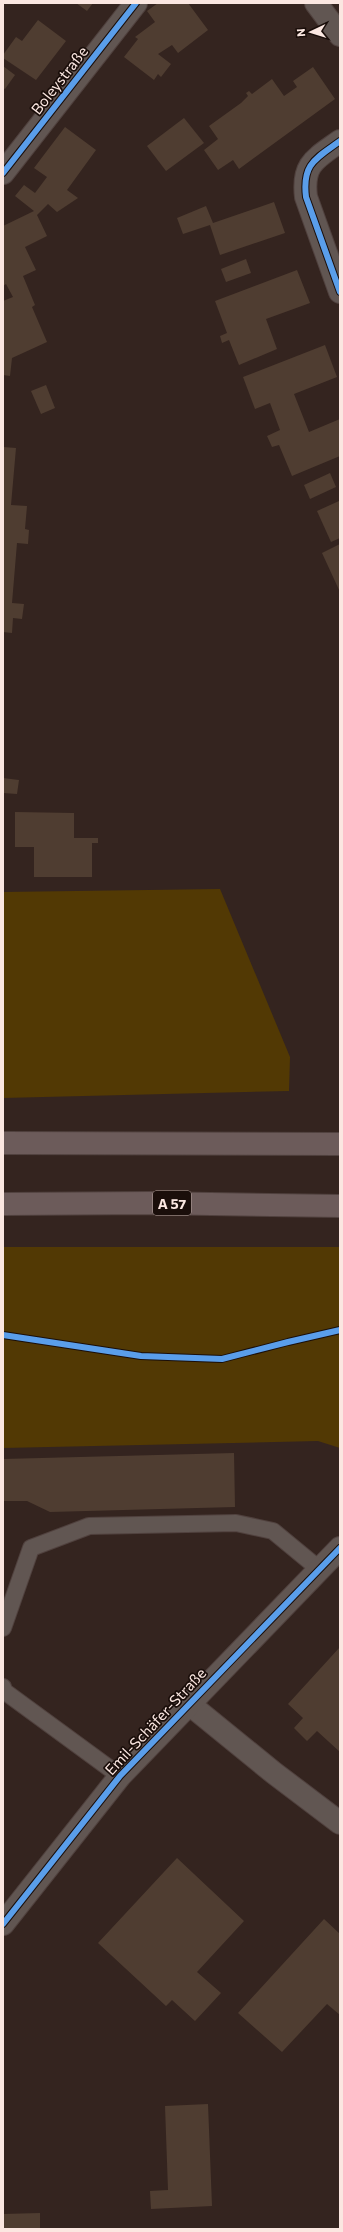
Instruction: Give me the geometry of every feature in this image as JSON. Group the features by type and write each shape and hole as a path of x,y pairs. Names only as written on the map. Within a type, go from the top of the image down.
{"highway":[{"path":"3,1143 340,1144"},
{"name":"A 57","path":"3,1204 151,1203 340,1206"}],"street":[{"name":"Boleystraße","path":"3,173 136,3"},
{"path":"316,3 340,35"},
{"path":"340,141 314,159 306,171 304,182 306,197 340,292"},
{"name":"Emil-Schäfer-Straße","path":"3,1924 120,1776 188,1703 340,1548"},
{"name":"Emil-Schäfer-Straße","path":"188,1703 274,1773 340,1823"}],"lane":[{"path":"3,1628 31,1548 89,1526 236,1523 273,1531 319,1569"},
{"path":"3,1687 4,1691 120,1776"}],"shaded area":[{"path":"220,889 290,1057 289,1091 3,1098 3,892"},
{"path":"3,1247 340,1247 340,1448 318,1441 3,1448"}],"building":[{"path":"76,3 93,3 87,11"},
{"path":"158,3 188,3 208,30 178,53 172,45 158,54 171,64 161,77 158,74 154,80 124,57 138,39 135,37 155,22 147,11"},
{"path":"38,20 66,41 36,80 3,58 3,55 16,37 22,41"},
{"path":"3,66 15,75 5,89 3,88"},
{"path":"313,67 335,99 239,169 233,160 218,170 204,150 218,139 209,126 241,103 248,96 246,93 249,91 252,94 272,79 284,96 297,87 293,81"},
{"path":"184,118 204,143 166,171 147,146"},
{"path":"65,127 96,150 67,190 78,198 57,212 48,204 37,215 47,236 25,247 36,270 23,276 35,305 32,307 47,342 12,358 10,376 3,375 3,301 13,297 6,284 3,286 3,226 34,211 15,196 24,185 35,193 47,177 34,168"},
{"path":"274,202 285,233 220,255 210,225 183,234 177,218 206,206 213,223"},
{"path":"246,259 251,273 226,282 221,269"},
{"path":"297,270 310,303 266,319 277,349 239,365 229,340 222,343 220,336 227,333 215,301"},
{"path":"325,345 337,377 294,394 309,432 340,419 340,456 292,476 279,445 272,447 267,436 280,430 270,403 255,409 243,377"},
{"path":"46,385 55,408 41,414 31,391"},
{"path":"3,447 16,448 11,505 27,506 25,529 29,530 28,544 17,543 12,603 24,604 22,619 13,618 12,633 3,632"},
{"path":"330,473 336,487 310,499 304,485"},
{"path":"339,501 340,538 331,542 317,511"},
{"path":"340,544 340,592 322,553"},
{"path":"3,778 19,780 17,794 3,793"},
{"path":"15,812 74,813 74,838 98,838 98,843 92,843 92,877 34,877 34,847 15,847"},
{"path":"234,1453 235,1507 50,1512 27,1501 3,1501 3,1459"},
{"path":"340,1647 340,1752 317,1731 307,1741 294,1728 303,1718 288,1704"},
{"path":"177,1858 244,1921 197,1972 221,1993 195,2021 172,2000 166,2006 98,1943"},
{"path":"324,1919 340,1934 340,2015 327,2004 282,2052 238,2013"},
{"path":"208,2104 212,2206 151,2209 150,2191 168,2190 165,2106"},
{"path":"40,2213 40,2229 3,2229 3,2214"}],"cycle path":[{"path":"3,173 136,3"},
{"path":"340,141 312,163 308,170 305,186 306,197 340,292"},
{"path":"3,1335 141,1356 222,1359 340,1330"},
{"path":"3,1924 120,1776 340,1548"}]}
